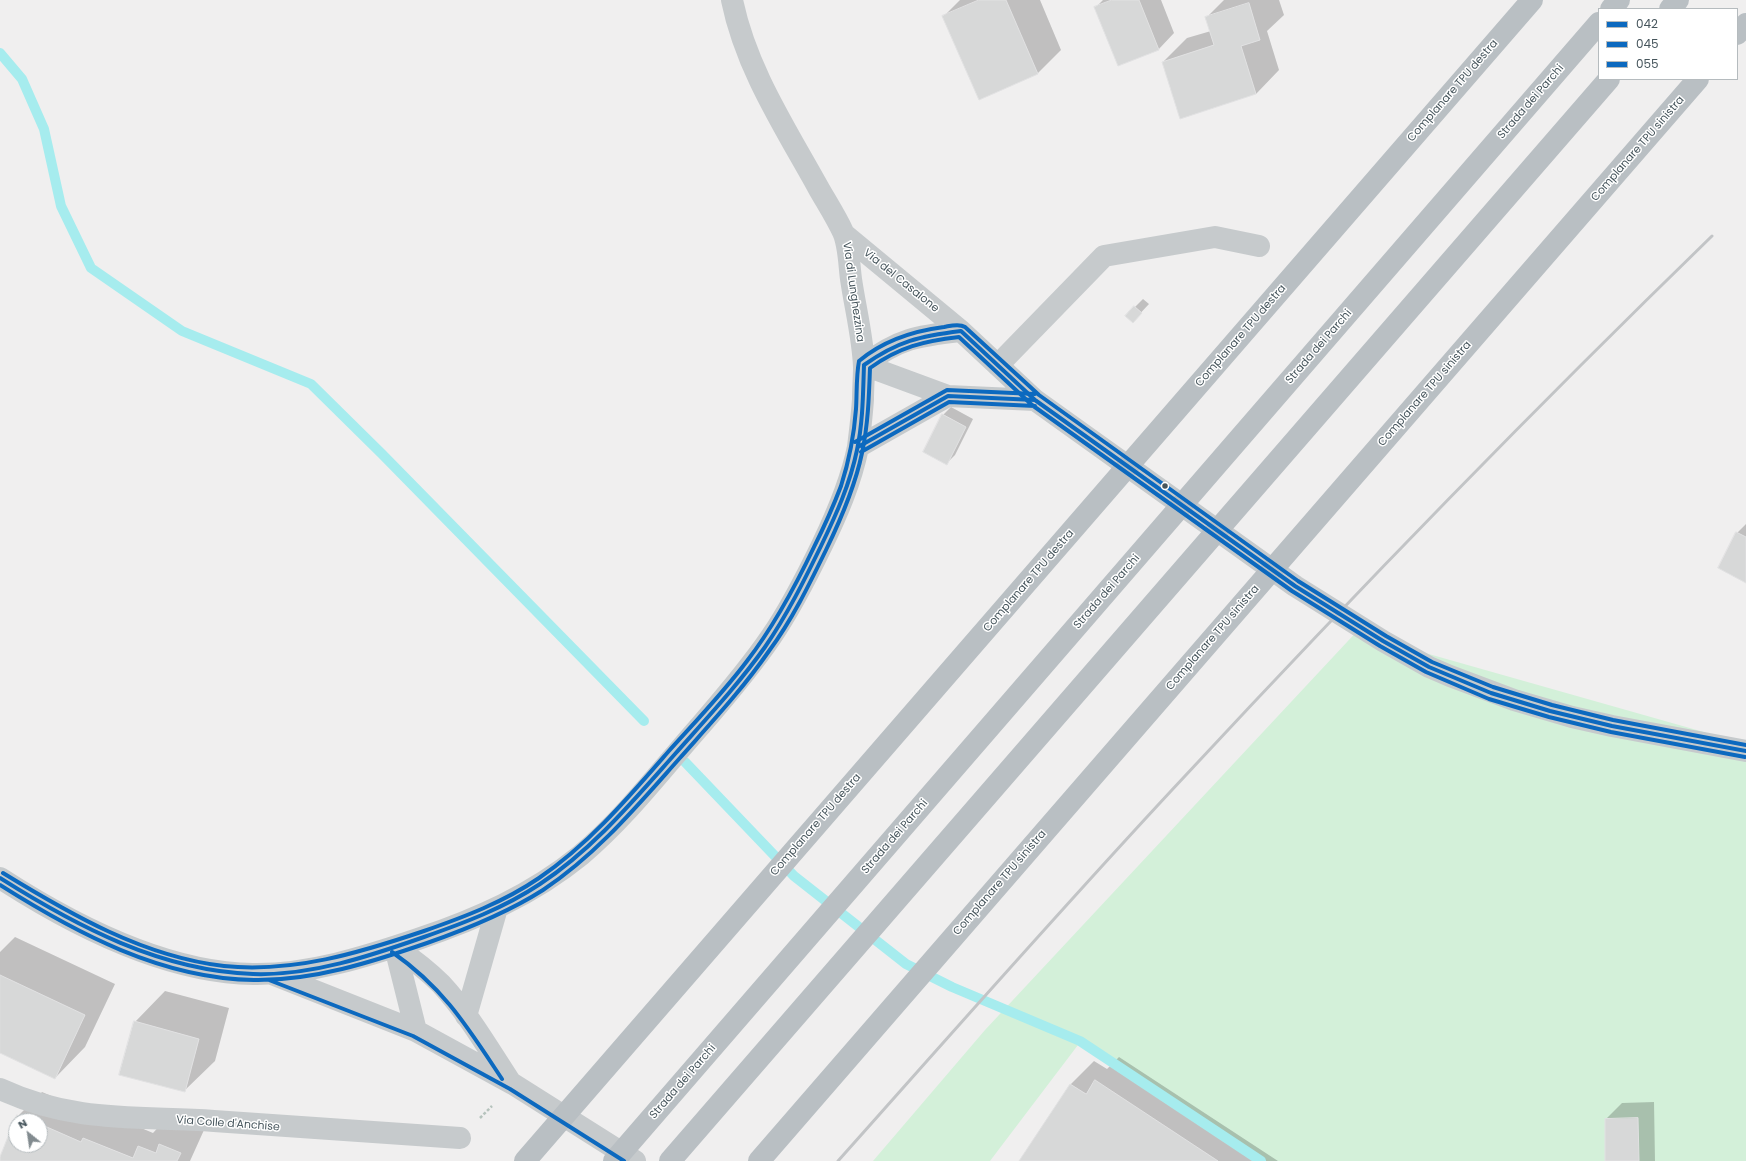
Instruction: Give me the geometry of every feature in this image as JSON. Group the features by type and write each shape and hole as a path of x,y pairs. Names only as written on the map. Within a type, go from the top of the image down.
{"highway":[{"name":"Complanare TPU destra","path":"525,1161 1532,0"},
{"path":"1612,8 1619,0"},
{"path":"1671,8 1678,0"},
{"name":"Strada dei Parchi","path":"614,1161 1598,24"},
{"path":"1738,33 1746,24"},
{"path":"670,1161 1608,80"},
{"name":"Complanare TPU sinistra","path":"759,1161 1697,80"}],"street":[{"name":"Via di Lunghezzina","path":"271,974 334,964 395,947 464,923 526,893 555,875 584,852 612,826 752,664 774,632 816,558 840,508 858,446 864,365 845,235 779,117 758,75 740,32 732,0"},
{"name":"Via del Casalone","path":"845,235 961,331 1035,400 1295,586 1429,667 1491,693 1564,715 1612,726 1746,751"},
{"path":"998,365 1104,256 1215,237 1259,246"},
{"path":"864,365 884,350 906,340 916,337 961,331"},
{"path":"864,365 948,396 1035,400"},
{"path":"858,446 948,396"},
{"path":"0,878 77,923 133,947 209,970 240,974 271,974 416,1031 513,1084 635,1161"},
{"path":"466,1016 497,908"},
{"path":"395,947 416,1031"},
{"path":"395,947 427,971 440,984 466,1016 513,1084"},
{"name":"Via Colle d'Anchise","path":"0,1089 35,1103 101,1117 214,1122 302,1129 460,1138"}],"path":[{"path":"460,1138 513,1084"}],"green space":[{"path":"1361,627 1383,641 1746,744 1746,1161 1261,1161 1081,1041 990,1161 873,1161 985,1030"}],"building":[{"path":"979,0 1006,0 1038,74 979,100 942,16"},
{"path":"1112,0 1139,0 1159,50 1118,66 1094,7"},
{"path":"1249,3 1260,40 1241,46 1256,94 1180,119 1162,62 1214,45 1205,17"},
{"path":"1134,306 1142,313 1133,323 1125,316"},
{"path":"942,414 966,427 947,465 923,452"},
{"path":"1736,532 1746,537 1746,583 1718,568"},
{"path":"0,975 85,1015 55,1079 0,1053"},
{"path":"134,1021 199,1039 185,1092 119,1075"},
{"path":"1095,1080 1218,1161 1019,1161 1070,1084 1086,1094"},
{"path":"1638,1118 1639,1161 1605,1161 1605,1119"},
{"path":"48,1128 81,1142 83,1138 133,1158 138,1146 156,1153 159,1144 181,1153 177,1161 0,1161 0,1157 8,1137 8,1153 48,1153"}],"waterway":[{"path":"0,53 22,79 44,129 61,206 91,268 182,331 311,384 382,454 644,721"},
{"path":"685,762 794,876 906,964 952,987 1080,1041 1261,1161"}],"railway":[{"path":"838,1161 1010,967 1249,707 1379,570 1511,435 1712,236"}],"transit line":[{"name":"055","path":"3,873 81,918 109,932 137,943 194,961 224,966 250,967 275,967 300,964 350,954 375,947 469,914 498,902 526,887 575,850 623,803 738,673 757,648 775,620 807,562 841,486 849,458 854,429 859,361 878,347 899,338 921,331 954,325 965,327 1039,395 1298,581 1386,636 1432,662 1493,687 1552,705 1613,720 1746,745"},
{"name":"042","path":"961,331 1035,400 1295,586 1383,641 1429,667 1491,693 1550,711 1612,726 1746,751"},
{"name":"042","path":"864,365 888,350 910,341 933,335 961,331"},
{"name":"045","path":"0,885 29,903 90,936 153,962 220,978 254,980 320,974 364,963 457,932 515,906 543,890 563,876 616,829 737,693 759,665 793,615 832,538 856,478 866,432 870,368 891,355 912,346 959,337 1032,405 1292,591 1380,646 1426,672 1489,699 1549,717 1611,732 1745,757"},
{"name":"042","path":"0,878 59,913 120,943 153,955 185,964 219,971 253,974 297,972 361,958 439,932 498,908 526,893 578,856 612,824 722,702 755,661 773,635 808,572 842,499 854,463 859,439 864,365"},
{"name":"055","path":"855,442 947,390 1035,394"},
{"name":"042","path":"858,447 948,396 1035,400"},
{"name":"045","path":"861,452 949,402 1035,406"},
{"name":"045","path":"392,952 426,980 454,1010 502,1079"},
{"name":"045","path":"269,980 413,1036 510,1089 624,1161"}]}
